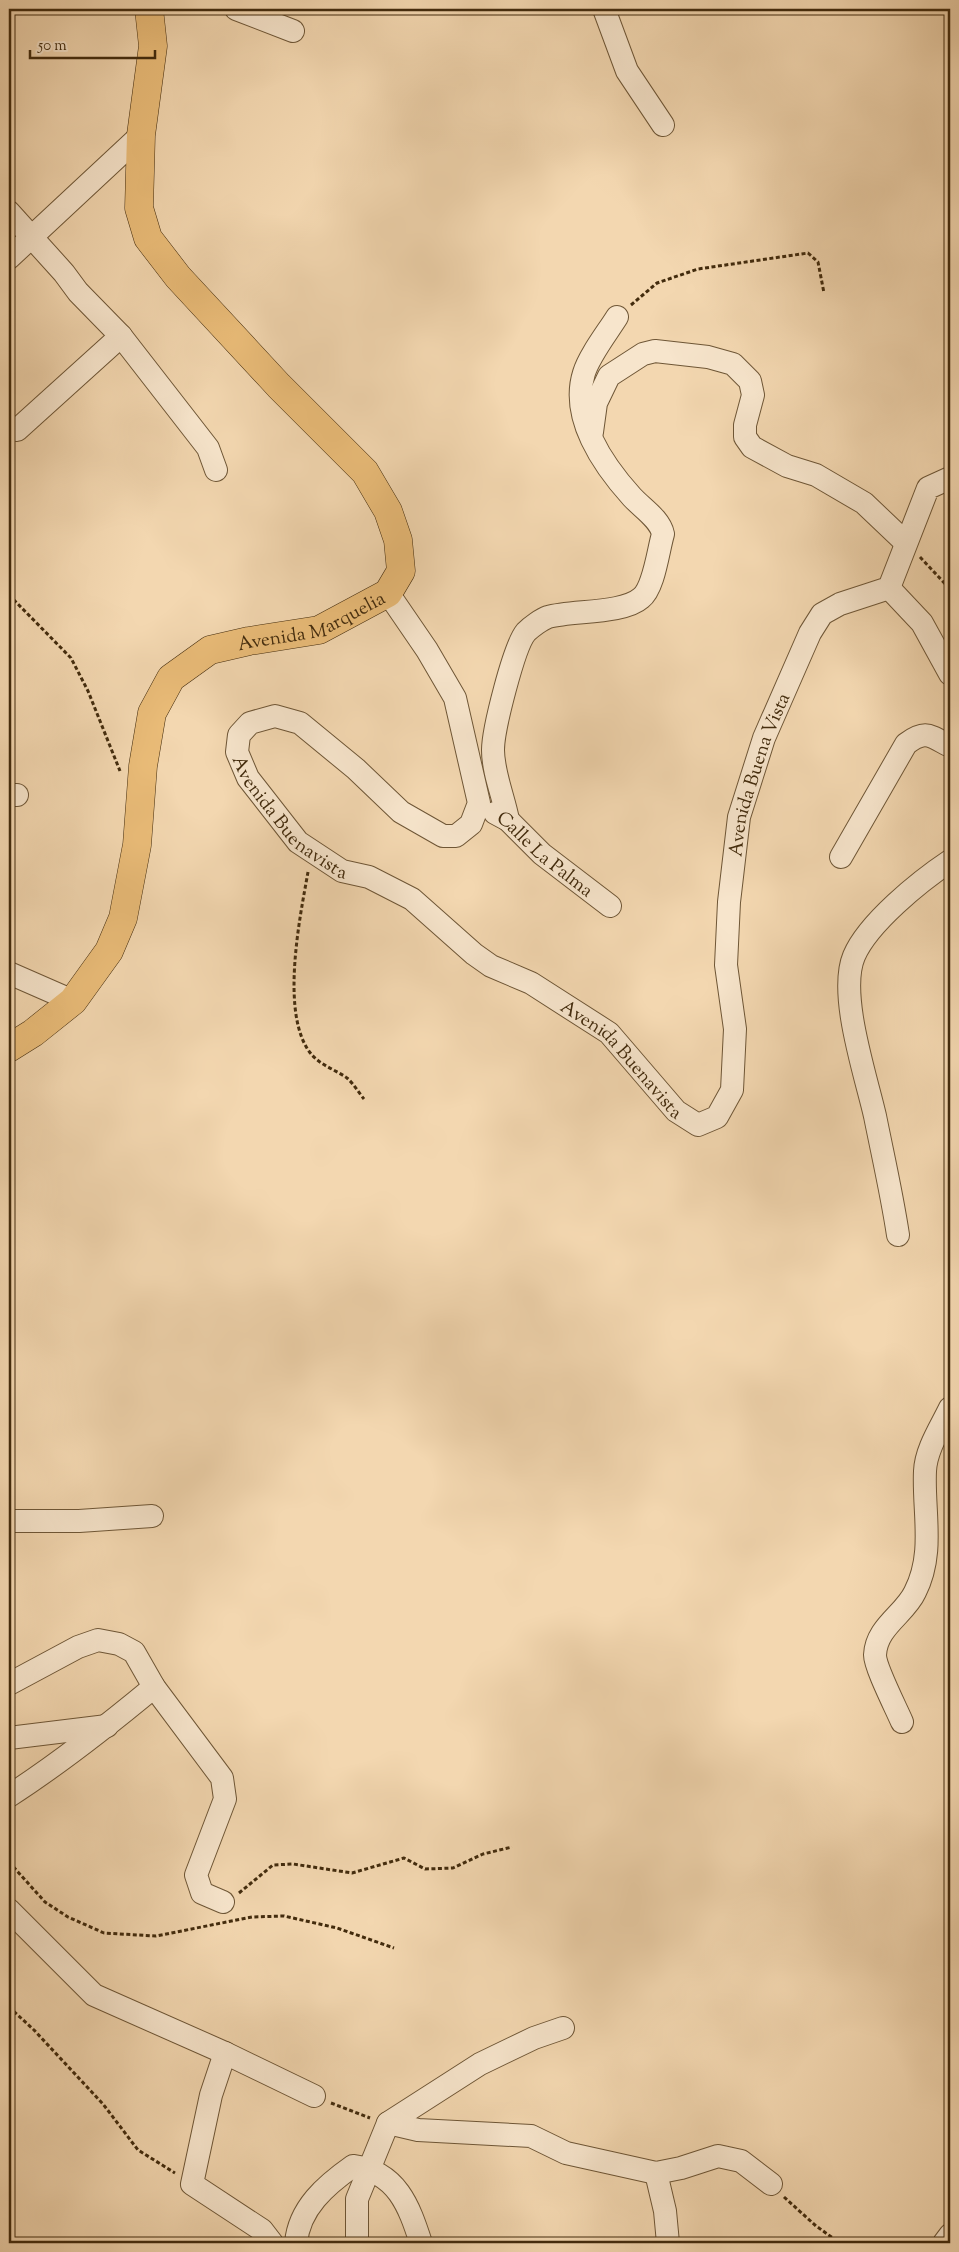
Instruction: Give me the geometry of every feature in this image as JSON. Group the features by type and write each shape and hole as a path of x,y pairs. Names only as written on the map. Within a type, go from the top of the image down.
{"main road":[{"name":"Avenida Marquelia","path":"9,1048 33,1033 73,1001 109,951 123,918 137,845 143,766 152,713 171,678 210,650 250,641 319,630 388,593 401,571 398,540 388,511 365,472 279,386 178,277 148,238 139,208 141,135 153,46 149,9"}],"street":[{"path":"236,9 293,32"},
{"path":"604,9 627,71 663,125"},
{"path":"9,258 141,135"},
{"path":"9,212 64,273 78,292 121,336 208,448 216,470"},
{"path":"508,820 494,761 493,748 516,654 526,633 547,618 628,605 641,599 648,589 663,534 661,525 642,508 615,478 582,420 579,391 584,371 617,317"},
{"path":"17,430 121,336"},
{"path":"592,438 596,403 609,376 643,354 655,351 708,357 733,364 750,381 753,395 745,437 752,447 787,466 816,475 864,503 905,542"},
{"path":"947,479 928,488 905,542 899,566 889,588 922,623 950,674"},
{"name":"Avenida Buena Vista","path":"698,1125 717,1117 732,1090 735,1029 726,965 729,902 738,817 764,738 810,633 822,614 840,604 889,588"},
{"path":"388,593 427,650 456,698 480,803"},
{"name":"Avenida Buenavista","path":"480,803 471,824 456,836 443,836 401,812 356,769 300,723 275,716 250,724 239,735 237,752 248,778 298,842 342,871 369,877 412,899 490,966 531,982 608,1033 676,1111 698,1125"},
{"path":"841,857 906,744 917,736 928,734 948,745 950,742"},
{"name":"Calle La Palma","path":"480,803 508,820 542,854 610,906"},
{"path":"898,1235 886,1166 857,1049 848,982 854,956 870,930 924,879 950,861"},
{"path":"9,973 73,1001"},
{"path":"902,1722 875,1658 876,1644 888,1624 915,1593 927,1557 925,1471 928,1455 950,1408"},
{"path":"9,1521 79,1521 152,1516"},
{"path":"9,1684 78,1647 98,1640 119,1644 134,1652 154,1687 213,1763 222,1778 225,1799 196,1876 202,1893 223,1902"},
{"path":"9,1796 48,1771 108,1726 154,1687"},
{"path":"9,1738 108,1726"},
{"path":"9,1910 94,1995 225,2053 314,2096"},
{"path":"357,2243 357,2199 368,2168 388,2123 480,2064 534,2038 563,2028"},
{"path":"225,2053 211,2095 192,2184 262,2230 272,2243"},
{"path":"388,2123 418,2130 531,2136 566,2152 656,2173 681,2168 718,2156 741,2161 771,2184"},
{"path":"296,2243 301,2221 325,2186 353,2166 368,2168 392,2184 409,2208 421,2243"},
{"path":"656,2173 665,2211 668,2243"},
{"path":"944,2243 950,2235"}],"path":[{"path":"617,317 657,283 690,272 755,260 808,253 818,262 824,293"},
{"path":"905,542 950,589"},
{"path":"9,595 34,623 71,658 88,691 118,762 122,780"},
{"path":"312,851 294,957 296,1014 300,1035 312,1055 334,1072 347,1079 364,1099"},
{"path":"223,1902 244,1890 273,1865 293,1864 352,1872 404,1858 425,1869 453,1868 483,1854 512,1847"},
{"path":"9,1862 45,1902 68,1917 104,1933 156,1936 252,1917 284,1916 337,1928 394,1948"},
{"path":"9,2007 34,2030 103,2104 138,2150 192,2184"},
{"path":"314,2096 388,2123"},
{"path":"771,2184 816,2226 840,2243"}]}
